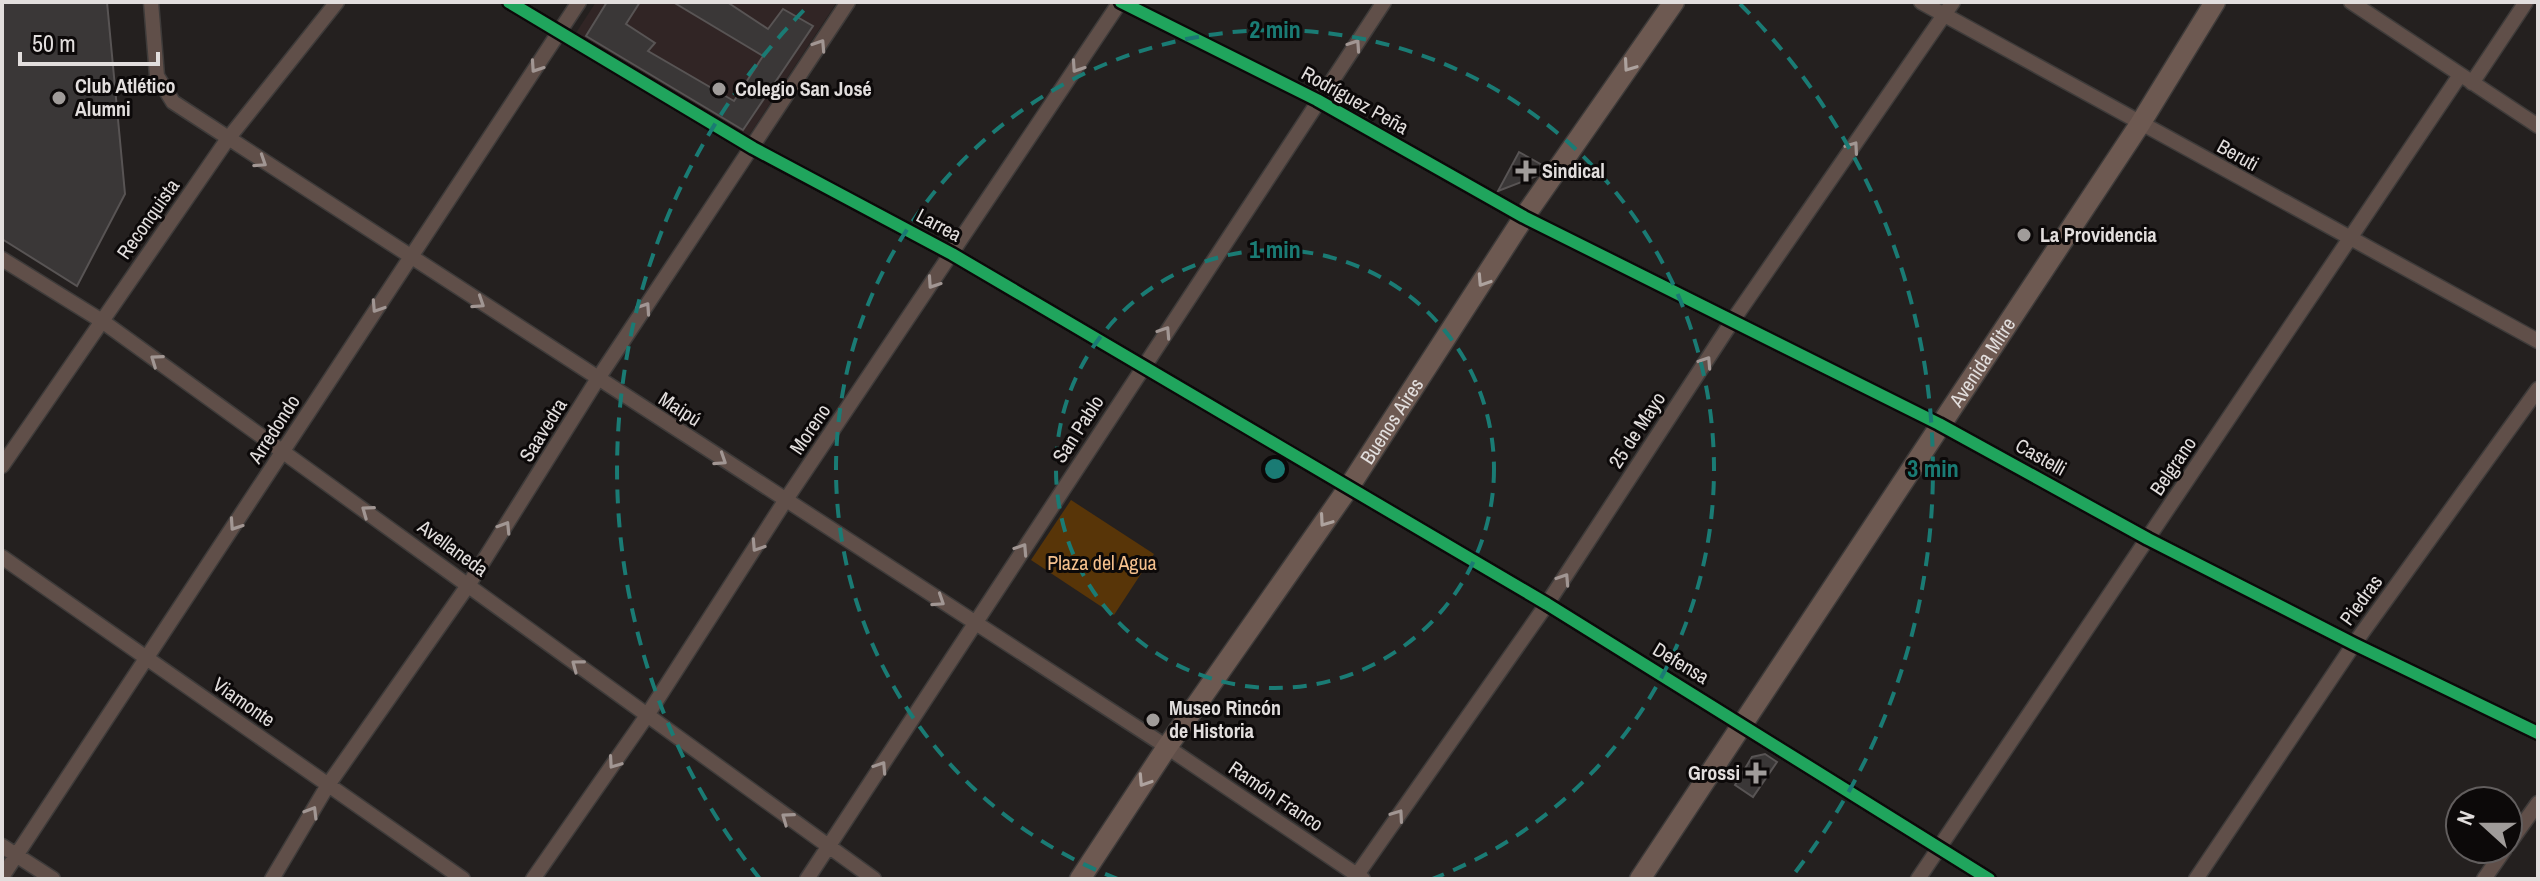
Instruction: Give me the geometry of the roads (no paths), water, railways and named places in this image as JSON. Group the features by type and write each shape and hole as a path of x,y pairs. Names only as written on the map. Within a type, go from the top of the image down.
{"street":[{"name":"Maipú","path":"151,2 157,76 173,102 227,140 1167,747"},
{"name":"Reconquista","path":"2,466 227,140 337,2"},
{"name":"Larrea","path":"509,2 753,148 952,254 1349,487"},
{"name":"Arredondo","path":"2,877 579,2"},
{"name":"Saavedra","path":"272,879 328,785 469,584 597,380 848,2"},
{"name":"Rodríguez Peña","path":"1121,2 1317,100 1524,217"},
{"name":"Moreno","path":"533,879 646,717 785,501 1121,2"},
{"name":"San Pablo","path":"807,879 1384,2"},
{"name":"Buenos Aires","path":"1080,879 1167,747 1349,487 1524,217 1674,2"},
{"name":"Beruti","path":"1921,2 1949,8 2140,124 2538,341"},
{"name":"Avenida Mitre","path":"1640,879 1745,725 1939,424 2140,124 2215,2"},
{"path":"2351,2 2538,126"},
{"name":"Belgrano","path":"1918,879 2352,240 2466,79 2526,2"},
{"name":"25 de Mayo","path":"1358,878 1547,604 1731,323 1949,8"},
{"name":"Castelli","path":"1524,217 1731,323 1939,424 2148,539 2354,644 2538,733"},
{"name":"Avellaneda","path":"2,259 102,321 874,879"},
{"name":"Piedras","path":"2196,879 2354,644 2538,389"},
{"name":"Defensa","path":"1349,487 1745,725 1989,879"},
{"name":"Viamonte","path":"2,557 463,879"},
{"name":"Ramón Franco","path":"1167,747 1358,878"},
{"path":"2524,823 2538,803"},
{"path":"2,846 53,879"}],"place":[{"name":"Colegio San José","path":"719,89"},
{"name":"Club Atlético Alumni","path":"59,98"},
{"name":"Sindical","path":"1526,171"},
{"name":"La Providencia","path":"2024,235"},
{"name":"Museo Rincón de Historia","path":"1153,720"},
{"name":"Grossi","path":"1756,773"}],"park label":[{"name":"Plaza del Agua","path":"1102,563"}]}
